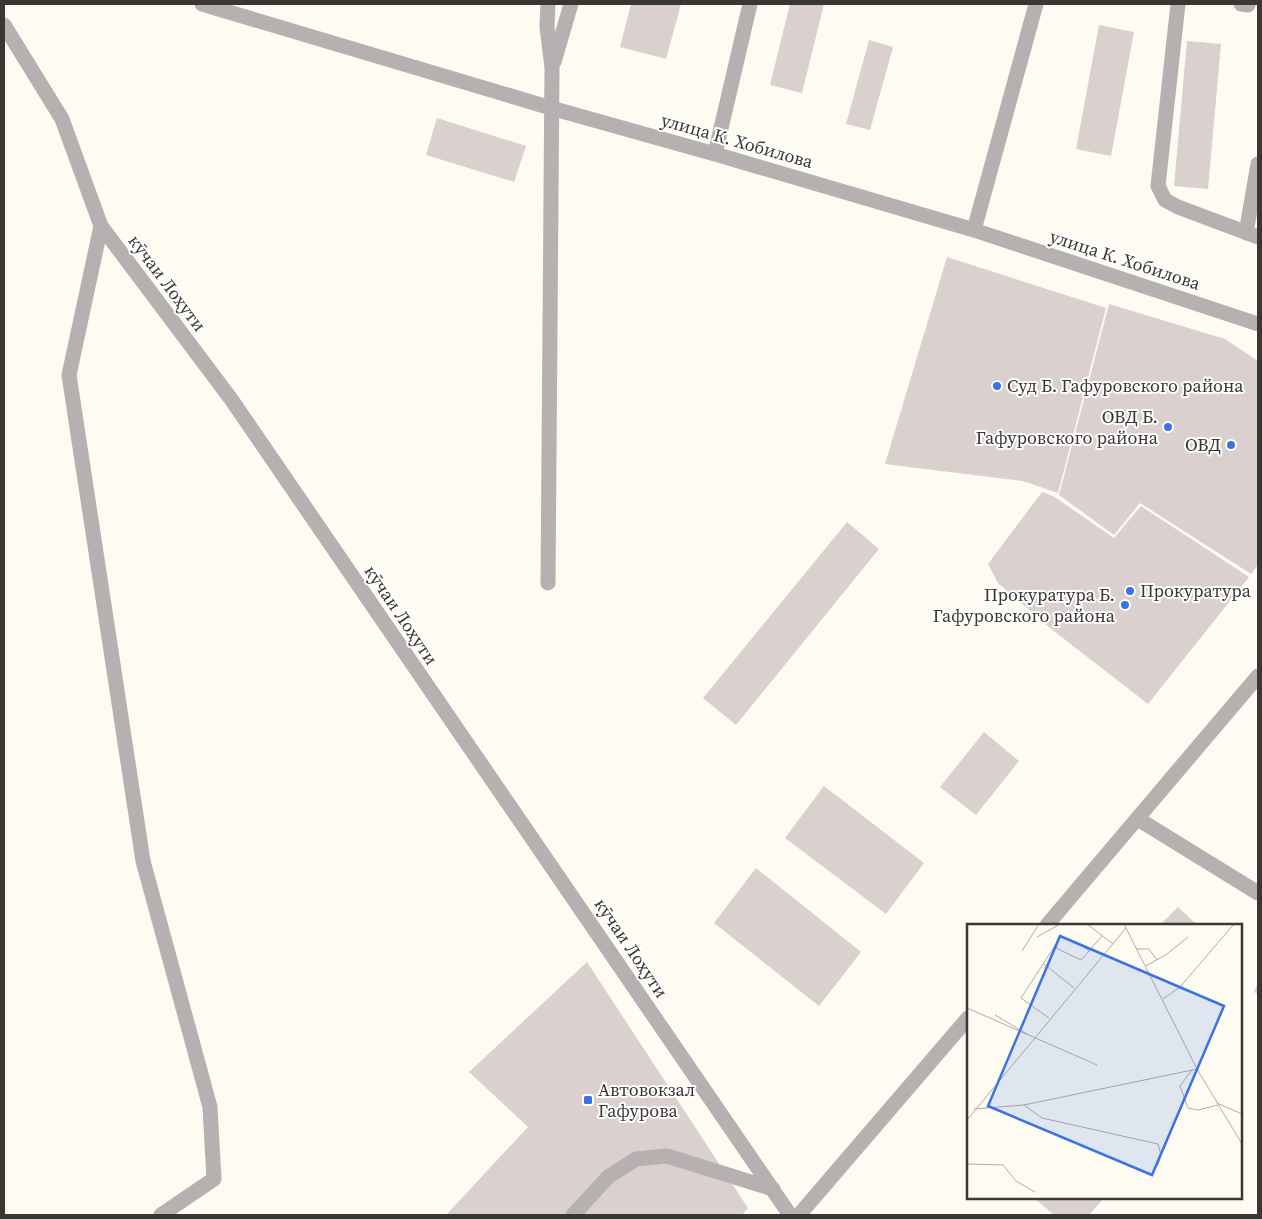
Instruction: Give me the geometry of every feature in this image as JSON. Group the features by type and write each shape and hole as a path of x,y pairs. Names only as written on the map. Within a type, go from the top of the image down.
{"street":[{"name":"улица К. Хобилова","path":"202,4 551,108 974,230 1258,324"},
{"path":"548,4 547,27 552,68 548,583"},
{"path":"552,68 571,4"},
{"path":"714,154 750,4"},
{"path":"974,230 1036,4"},
{"path":"1178,4 1158,186 1165,200 1178,207 1252,235 1258,164"},
{"name":"кӯчаи Лоҳути","path":"4,25 62,119 101,226 230,399 790,1215"},
{"path":"101,226 69,374 143,862 210,1107 214,1178 161,1215"},
{"path":"1049,924 1258,676"},
{"path":"1138,819 1258,892"},
{"path":"799,1215 967,1019"},
{"path":"573,1215 608,1177 636,1159 667,1156 773,1189"}],"building":[{"path":"631,4 681,4 666,59 620,47"},
{"path":"790,4 824,4 802,93 770,85"},
{"path":"1099,25 1134,32 1111,156 1076,149"},
{"path":"869,40 893,47 870,130 846,124"},
{"path":"1187,41 1221,44 1208,189 1174,186"},
{"path":"437,118 526,146 514,182 426,155"},
{"name":"Суд Б. Гафуровского района","path":"947,257 1106,308 1058,493 1023,481 885,464"},
{"name":"ОВД Б. Гафуровского района","path":"1109,304 1225,339 1258,361 1258,565 1251,574 1140,503 1114,535 1059,495"},
{"name":"Прокуратура Б. Гафуровского района","path":"1042,492 1053,496 1114,538 1141,506 1249,577 1148,704 1050,628 998,583 988,564"},
{"path":"847,522 879,549 736,725 703,698"},
{"path":"984,732 1019,761 976,815 940,787"},
{"path":"824,786 924,863 886,914 785,838"},
{"path":"756,868 861,952 819,1006 714,923"},
{"path":"1178,907 1196,924 1161,924"},
{"name":"Автовокзал Гафурова","path":"587,962 748,1208 742,1215 446,1215 528,1127 469,1072"},
{"path":"1258,982 1258,994 1254,992"},
{"path":"1035,1199 1103,1199 1089,1215 1054,1215"}],"place":[{"name":"Суд Б. Гафуровского района","path":"997,386"},
{"name":"ОВД Б. Гафуровского района","path":"1168,427"},
{"name":"ОВД","path":"1231,445"},
{"name":"Прокуратура","path":"1130,591"},
{"name":"Прокуратура Б. Гафуровского района","path":"1125,605"},
{"name":"Автовокзал Гафурова","path":"588,1100"}]}
